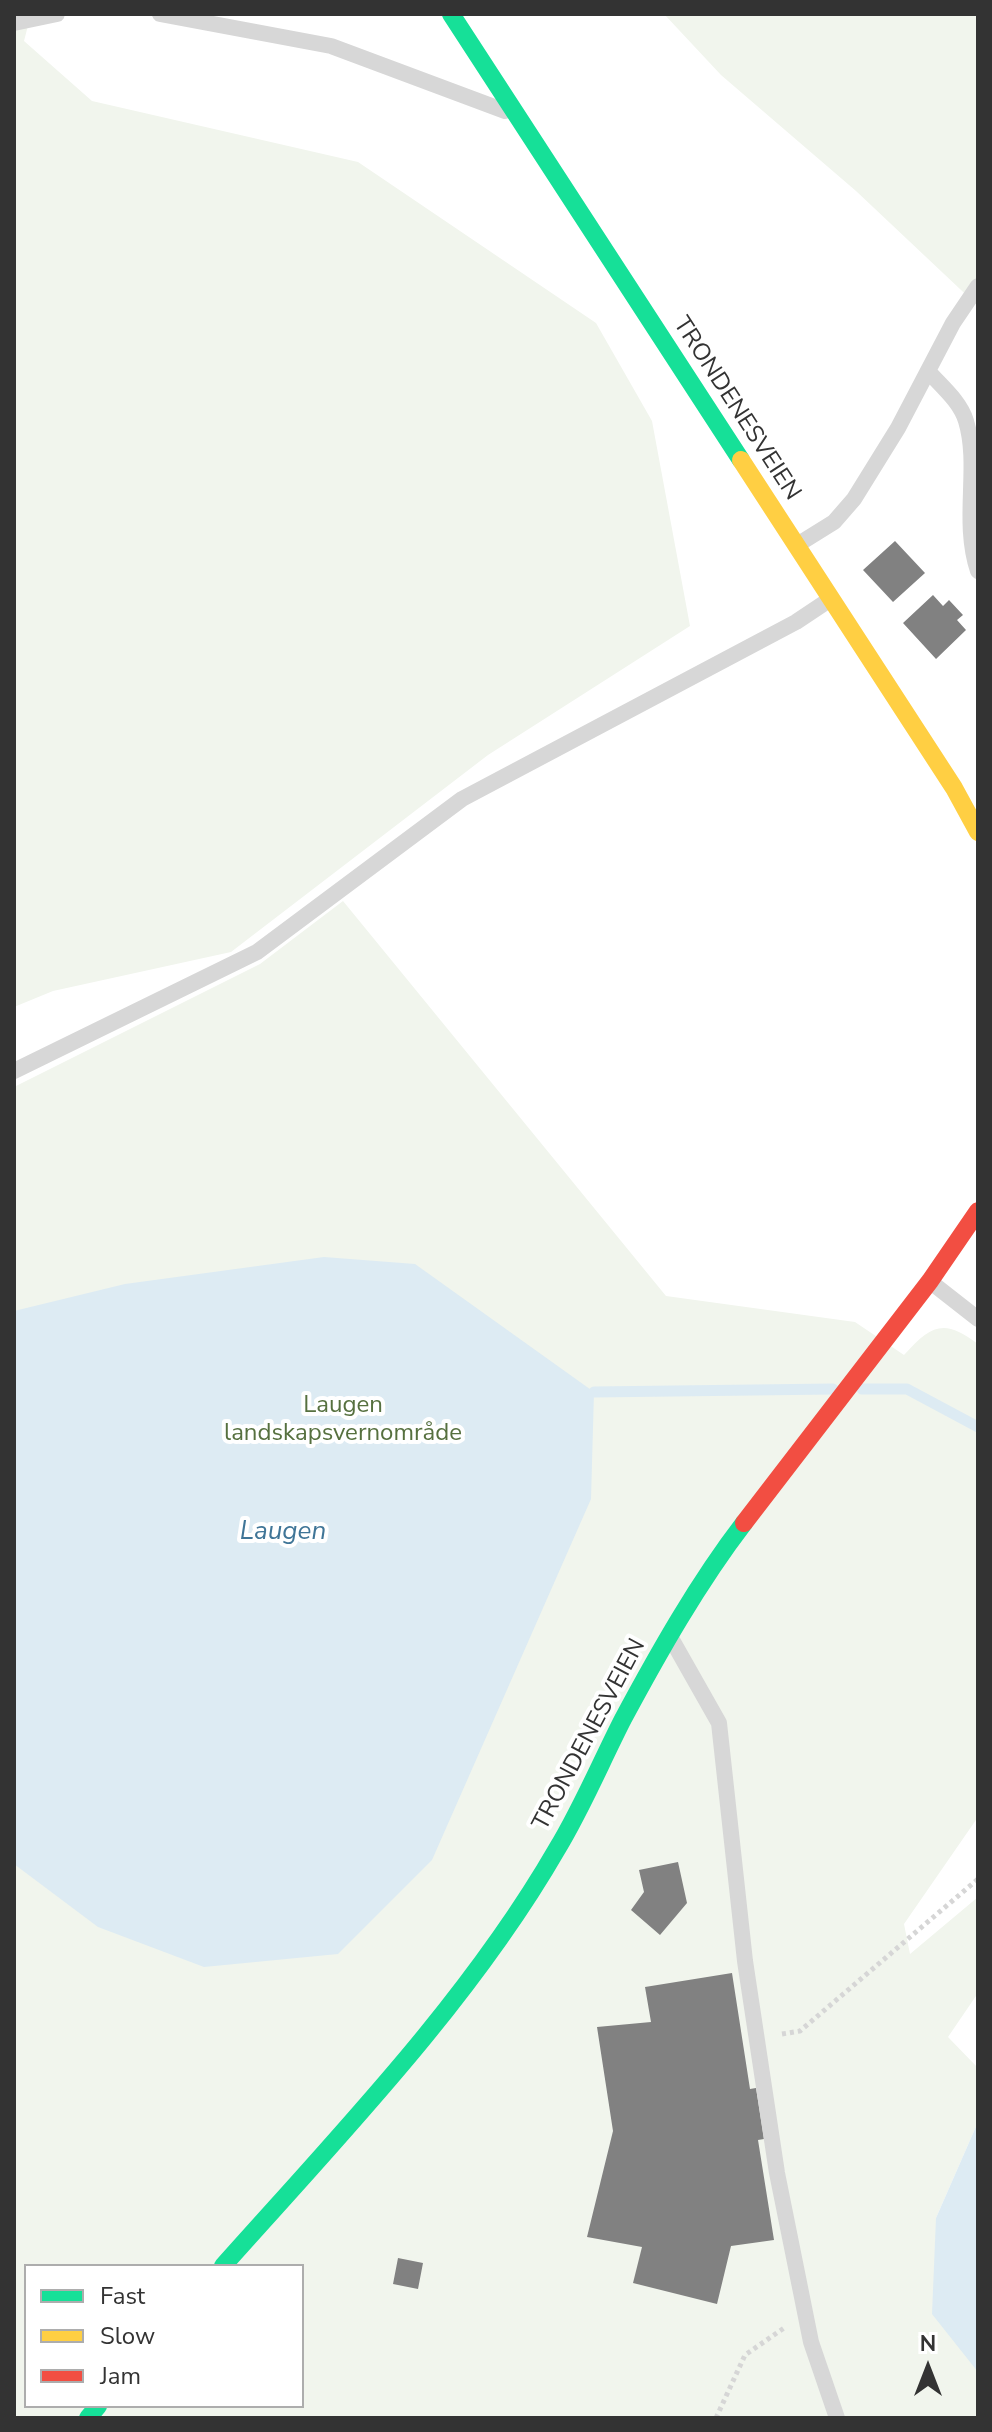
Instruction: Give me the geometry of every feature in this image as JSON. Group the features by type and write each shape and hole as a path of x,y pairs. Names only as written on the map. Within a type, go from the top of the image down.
{"main road":[{"name":"TRONDENESVEIEN","path":"451,14 976,824"},
{"name":"TRONDENESVEIEN","path":"225,2264 338,2137 465,1985 524,1904 586,1795 669,1635 712,1565 930,1281 978,1211"}],"lane":[{"path":"14,23 57,14"},
{"path":"160,14 331,46 518,116"},
{"path":"795,546 834,522 854,499 978,286"},
{"path":"928,371 956,402 966,421 969,537 978,571"},
{"path":"14,1071 257,952 462,799 796,622 830,599"},
{"path":"930,1281 978,1319"},
{"path":"669,1635 719,1723 740,1922 777,2173 804,2314 837,2418"}],"path":[{"path":"757,2036 800,2031 978,1879"},
{"path":"716,2418 745,2355 804,2314"}],"green space":[{"path":"14,14 31,14 24,41 92,101 358,162 596,323 652,421 690,626 488,755 231,952 53,991 14,1007"},
{"path":"664,14 978,14 978,306 856,191 721,75"},
{"name":"Laugen landskapsvernområde","path":"343,901 666,1296 855,1322 904,1355 922,1337 938,1328 956,1331 978,1344 978,1817 904,1924 910,1954 978,1897 978,1993 948,2037 978,2068 978,2122 936,2218 978,2362 978,2418 14,2418 14,1087 260,964"}],"water":[{"name":"Laugen","path":"324,1257 415,1264 594,1392 591,1499 432,1860 338,1954 204,1967 98,1927 14,1864 14,1311 125,1284"},
{"path":"978,2122 978,2372 932,2314 936,2218"}],"building":[{"path":"895,541 925,573 893,602 863,570"},
{"path":"933,595 943,606 949,600 963,615 957,620 966,630 936,659 903,623"},
{"path":"678,1862 687,1903 660,1935 631,1910 644,1892 639,1870"},
{"path":"732,1973 750,2089 756,2088 764,2139 758,2140 774,2240 731,2246 717,2304 633,2283 642,2247 587,2237 613,2131 597,2027 651,2022 645,1987"},
{"path":"398,2258 423,2263 418,2289 393,2284"}],"waterway":[{"path":"594,1392 833,1389"},
{"path":"862,1389 907,1389 978,1427"}],"traffic: fast":[{"path":"451,14 741,460"},
{"path":"225,2264 400,2066 484,1960 566,1833 623,1719 680,1618 744,1523"},
{"path":"88,2418 96,2408"}],"traffic: slow":[{"path":"741,460 954,788 978,832"}],"traffic: jam":[{"path":"744,1523 930,1281 978,1211"}]}
